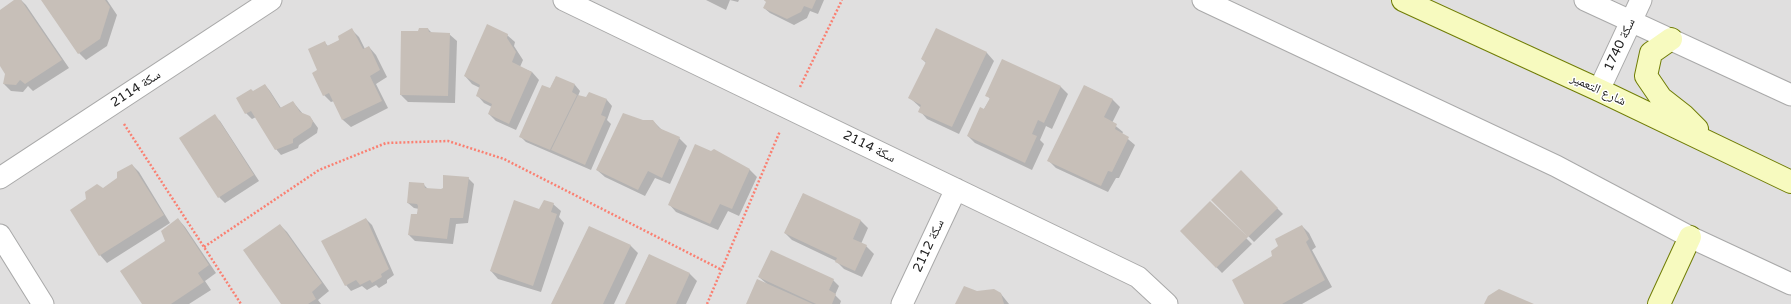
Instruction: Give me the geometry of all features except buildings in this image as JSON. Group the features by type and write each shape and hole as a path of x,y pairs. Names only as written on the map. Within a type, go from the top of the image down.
{"main road":[{"name":"شارع التعمير","path":"1403,0 1599,90 1791,182"},
{"path":"1670,39 1651,52 1646,76 1661,98 1684,116 1710,143"},
{"path":"1658,304 1690,237"}],"street":[{"name":"سكة 2114","path":"0,178 272,0"},
{"name":"سكة 2114","path":"564,0 1138,277 1167,304"},
{"path":"1203,0 1556,166 1690,237 1791,284"},
{"path":"1585,0 1791,95"},
{"name":"سكة 1740","path":"1599,90 1641,0"},
{"name":"سكة 2112","path":"902,304 956,189"},
{"path":"0,235 43,304"}],"path":[{"path":"707,304 790,109 842,0"},
{"path":"112,105 240,304"},
{"path":"204,247 319,170 386,143 448,141 504,159 722,270"}],"shaded area":[{"path":"0,0 1791,0 1791,304 0,304"}]}
